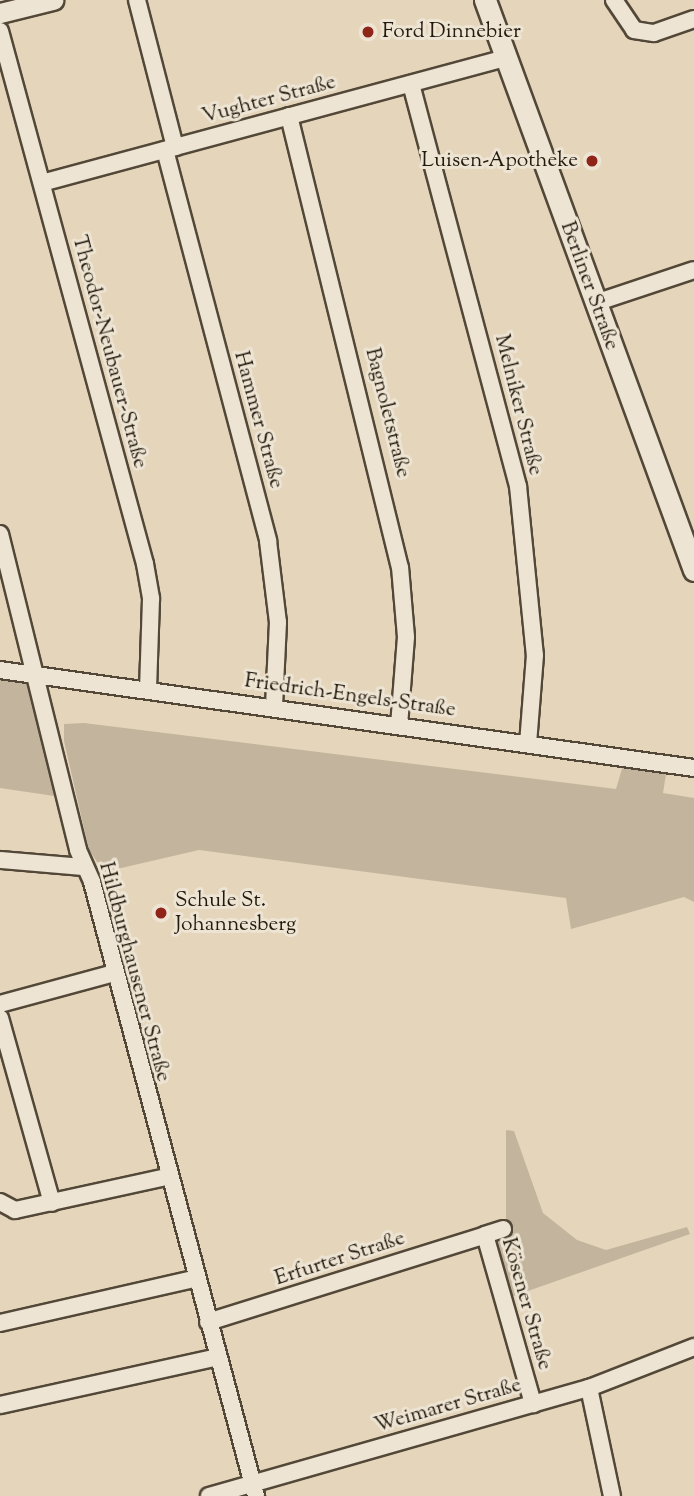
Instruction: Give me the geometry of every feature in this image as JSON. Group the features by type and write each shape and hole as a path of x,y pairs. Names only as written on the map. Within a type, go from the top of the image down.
{"main road":[{"name":"Berliner Straße","path":"485,0 596,303 686,524 694,570"}],"street":[{"path":"0,13 53,0"},
{"name":"Hammer Straße","path":"137,0 170,149 268,541 278,622 274,706"},
{"path":"614,0 634,30 654,33 694,19"},
{"name":"Theodor-Neubauer-Straße","path":"0,31 148,580 148,688"},
{"name":"Vughter Straße","path":"42,183 506,58"},
{"name":"Melniker Straße","path":"411,84 518,486 535,655 528,743"},
{"name":"Bagnoletstraße","path":"289,116 400,567 406,637 399,725"},
{"path":"596,303 694,270"},
{"name":"Hildburghausener Straße","path":"0,534 166,1177 254,1490"},
{"name":"Friedrich-Engels-Straße","path":"0,670 148,688 694,768"},
{"path":"0,860 73,871 84,867"},
{"path":"0,1004 114,973"},
{"path":"0,1018 52,1203"},
{"path":"0,1202 15,1210 166,1177"},
{"name":"Kösener Straße","path":"503,1229 485,1235 533,1404"},
{"name":"Erfurter Straße","path":"208,1322 485,1235"},
{"path":"0,1323 194,1279"},
{"name":"Weimarer Straße","path":"209,1496 254,1490 589,1388 694,1347"},
{"path":"0,1405 218,1357"},
{"path":"589,1388 612,1496"}],"shaded area":[{"path":"0,678 30,681 61,797 0,788"},
{"path":"84,723 616,789 624,762 667,768 663,793 694,798 694,902 684,897 571,929 566,898 199,850 104,872 89,850 64,741 64,724"},
{"path":"506,1130 514,1131 543,1213 577,1240 606,1250 687,1227 690,1234 508,1298 495,1247 506,1231"}],"place":[{"name":"Ford Dinnebier","path":"368,32"},
{"name":"Luisen-Apotheke","path":"592,161"},
{"name":"Schule St. Johannesberg","path":"161,913"}]}
